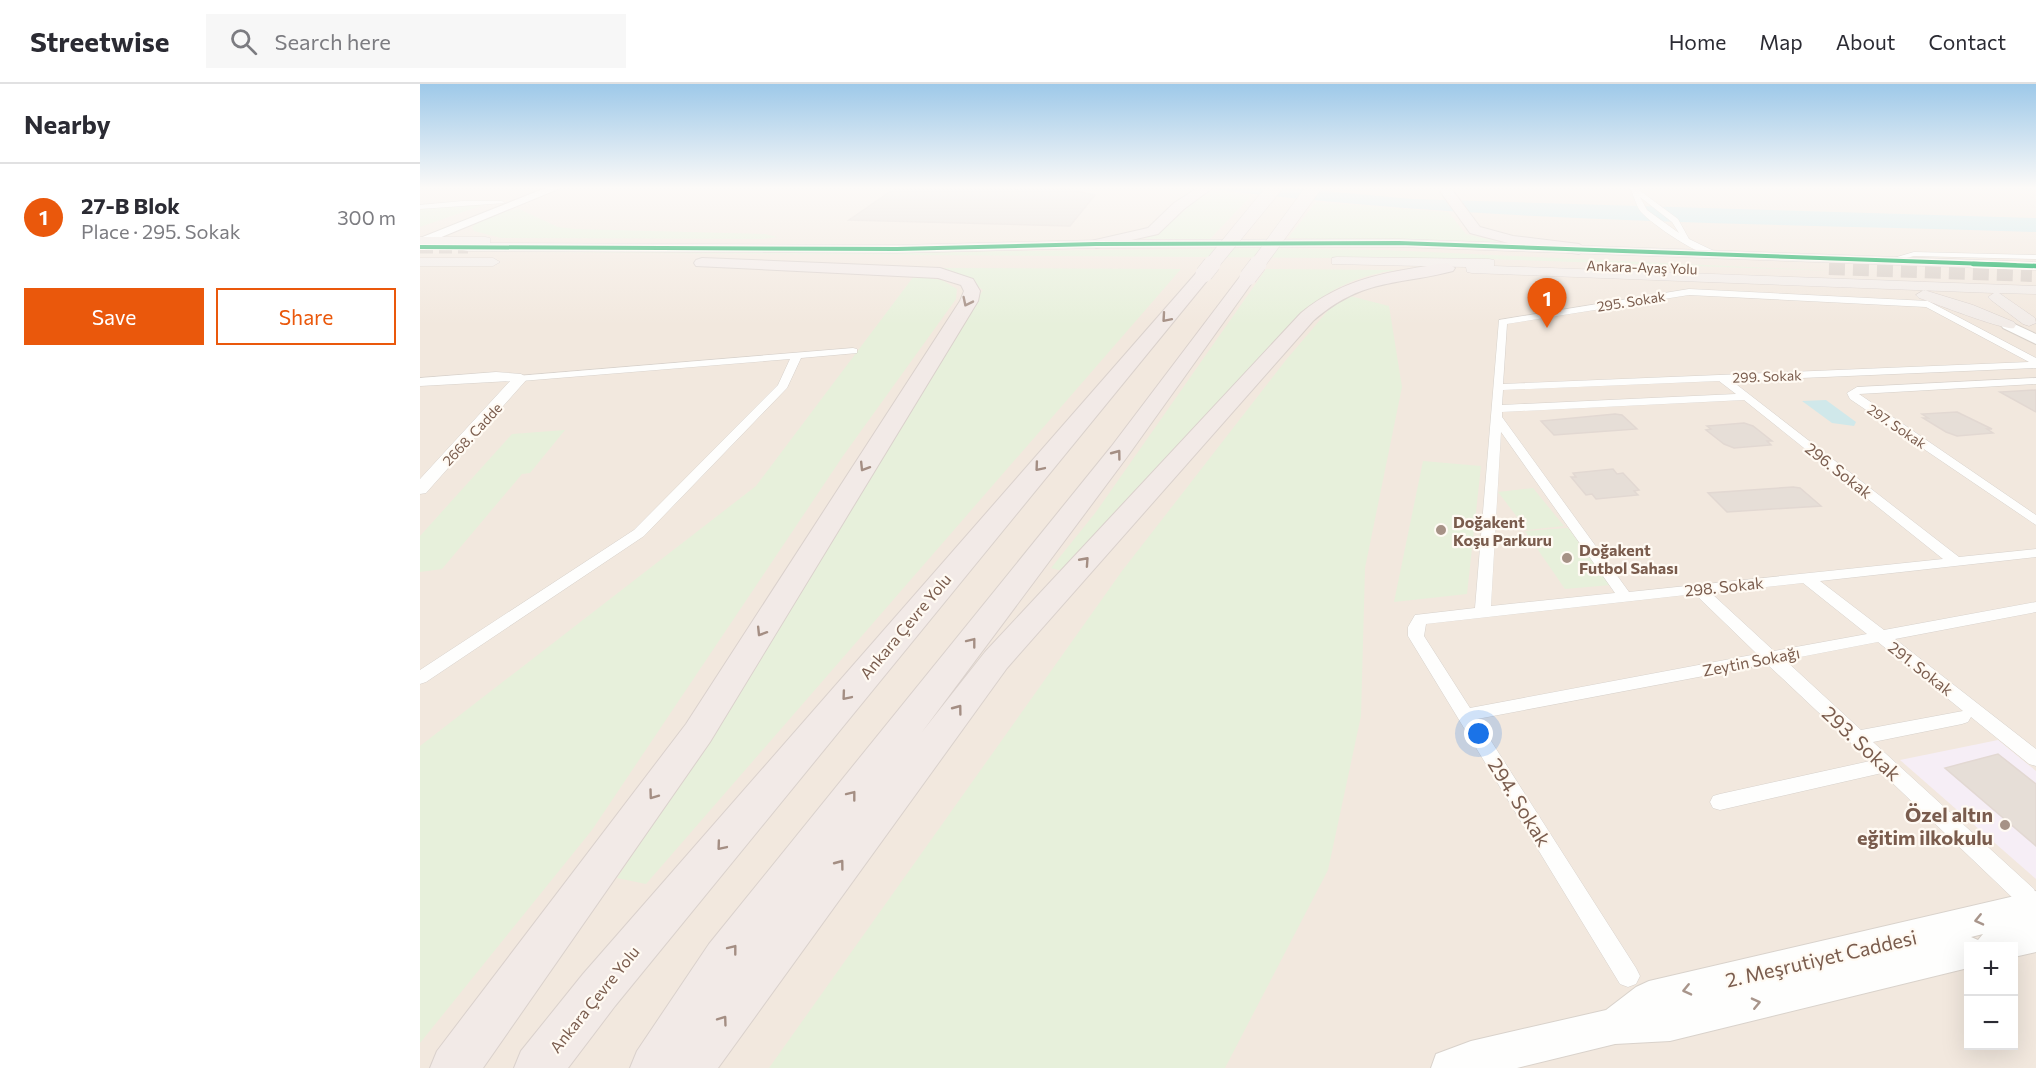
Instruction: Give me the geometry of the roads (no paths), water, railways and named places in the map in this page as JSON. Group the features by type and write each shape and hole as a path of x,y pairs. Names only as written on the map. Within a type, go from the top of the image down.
{"highway":[{"path":"467,233 486,241"},
{"path":"421,239 1040,245 1096,252 1148,233"},
{"name":"Ankara Çevre Yolu","path":"538,1068 599,990 1202,266 1233,233"},
{"path":"654,1068 725,959 1119,452 1242,265 1272,233"},
{"path":"1483,233 1495,237 1579,249"},
{"path":"446,262 430,257 443,248 486,241"},
{"path":"697,263 1015,259 1096,252 1399,243 1940,262 2034,279"},
{"name":"Ankara-Ayaş Yolu","path":"1321,244 1835,274"},
{"path":"1015,259 463,250 897,249 1040,245"},
{"path":"1811,257 1856,265 1871,275 1860,280 1835,274"},
{"path":"1202,266 1242,265 1279,260"},
{"name":"Ankara-Ayaş Yolu","path":"1447,268 1324,261 1835,274"},
{"path":"1892,261 1885,266 1888,271 1975,308 2008,325"},
{"path":"420,264 446,262 635,263"},
{"path":"1940,262 1978,276 1986,288 2007,307 2033,323"},
{"path":"454,1068 698,733 969,301 972,291 968,282 940,273 697,263"},
{"path":"690,1068 720,1023 996,660 1325,298 1366,280 1447,268 1781,279 1926,296 1967,308 2008,325"},
{"path":"1781,279 1835,274 1922,286 1986,288 2034,279"},
{"path":"2033,323 2019,305 2034,279"}],"main road":[{"path":"421,239 436,233"},
{"path":"421,239 436,233"},
{"path":"2008,325 2036,340"},
{"name":"2. Meşrutiyet Caddesi","path":"1616,1026 1649,999 2031,901"},
{"path":"2010,942 2036,936"},
{"name":"2. Meşrutiyet Caddesi","path":"1450,1068 1471,1060 1616,1026 1670,1023 1964,953"}],"street":[{"path":"1676,233 1713,254"},
{"path":"1683,233 1688,240"},
{"path":"1892,261 1923,254 2036,257"},
{"path":"1923,254 1940,262"},
{"name":"295. Sokak","path":"1483,612 1503,322 1689,292 1928,304 2036,364"},
{"path":"420,382 496,376 521,378 853,351"},
{"path":"420,678 645,527 783,386 797,356"},
{"name":"299. Sokak","path":"1498,387 2036,364"},
{"name":"2668. Cadde","path":"420,489 508,395 521,378"},
{"name":"296. Sokak","path":"1722,378 1956,562"},
{"name":"297. Sokak","path":"2036,381 1857,390 1854,397 2036,521"},
{"path":"1497,413 1745,397"},
{"path":"1497,413 1625,597"},
{"name":"298. Sokak","path":"1416,627 1421,619 2036,553"},
{"name":"291. Sokak","path":"1807,578 2036,759"},
{"name":"293. Sokak","path":"1698,589 2031,901"},
{"name":"Zeytin Sokağı","path":"1466,715 2036,608"},
{"name":"294. Sokak","path":"1416,627 1416,636 1628,976"},
{"path":"1857,738 1962,717"},
{"path":"1720,802 1886,765"}],"water":[{"path":"1826,400 1856,422 1854,426 1832,423 1802,401"}],"tunnel":[{"path":"420,247 468,247"},
{"path":"1829,267 2032,274"}],"place":[{"name":"27-B Blok","path":"1547,328"},
{"name":"Doğakent Koşu Parkuru","path":"1441,530"},
{"name":"Doğakent Futbol Sahası","path":"1567,558"},
{"name":"Özel altın eğitim ilkokulu","path":"2005,825"}]}
